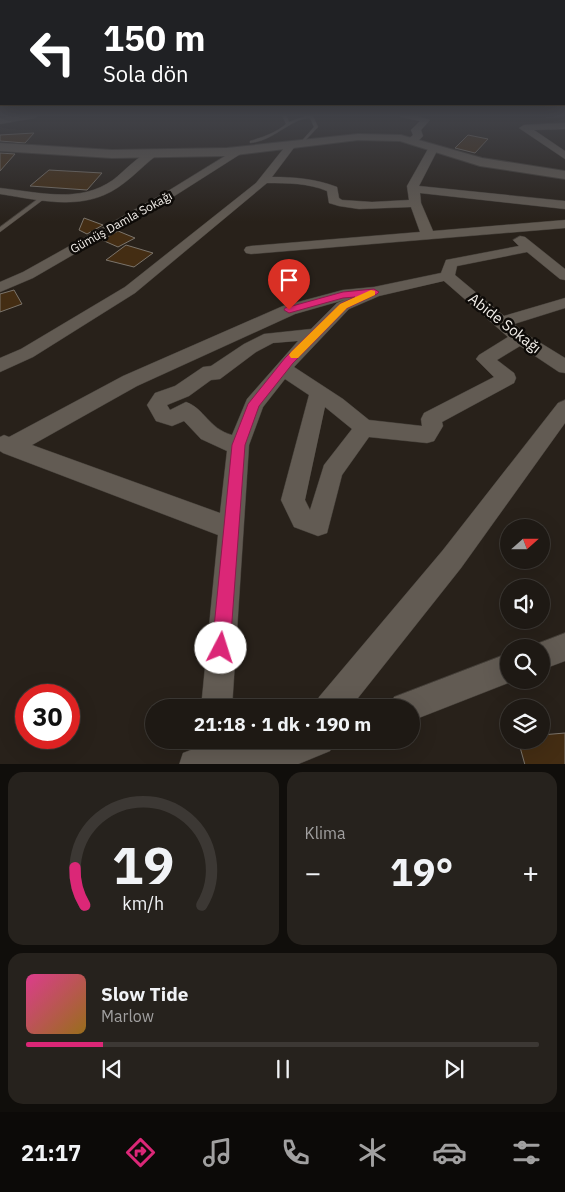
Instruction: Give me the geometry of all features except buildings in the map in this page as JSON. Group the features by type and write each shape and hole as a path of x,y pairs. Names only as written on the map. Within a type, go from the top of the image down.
{"street":[{"path":"58,151 112,154 238,151"},
{"name":"Gümüş Damla Sokağı","path":"0,287 28,275 172,193 238,151"},
{"path":"0,366 27,353 130,290 264,180 290,151"},
{"path":"428,235 415,203 413,186 432,151"},
{"path":"439,151 480,162 565,175"},
{"path":"0,191 79,198 96,195 153,153"},
{"path":"264,180 319,182 332,189 333,200 337,203 370,205 415,203"},
{"path":"413,189 565,205"},
{"path":"251,250 565,224"},
{"path":"509,228 528,248 565,276"},
{"path":"5,445 130,381 289,310 343,295 374,292 447,276 451,263 528,248"},
{"name":"Abide Sokağı","path":"447,276 520,338 565,367"},
{"path":"217,699 238,445 254,404 283,369 343,306 374,292"},
{"path":"501,322 565,303"},
{"path":"214,374 250,348 270,338 316,334"},
{"path":"283,369 320,393 364,428 427,435 433,426 430,419 507,378 485,359 520,338"},
{"path":"209,372 214,374 217,377 186,410 172,418 163,415 157,405 166,395 179,393 209,372"},
{"path":"320,393 293,500 302,519 318,525 332,472 364,428"},
{"path":"337,699 452,559 565,408"},
{"path":"186,410 207,434 214,439 238,445"},
{"path":"5,445 231,528"},
{"path":"550,653 565,647"},
{"path":"420,702 500,671"},
{"path":"207,755 289,751"}],"lane":[{"path":"0,230 45,196"}],"slow traffic":[{"path":"294,355 343,306 371,293"}],"route":[{"path":"221,648 238,445 254,404 289,361 343,306 374,292 343,295 289,310"}]}
